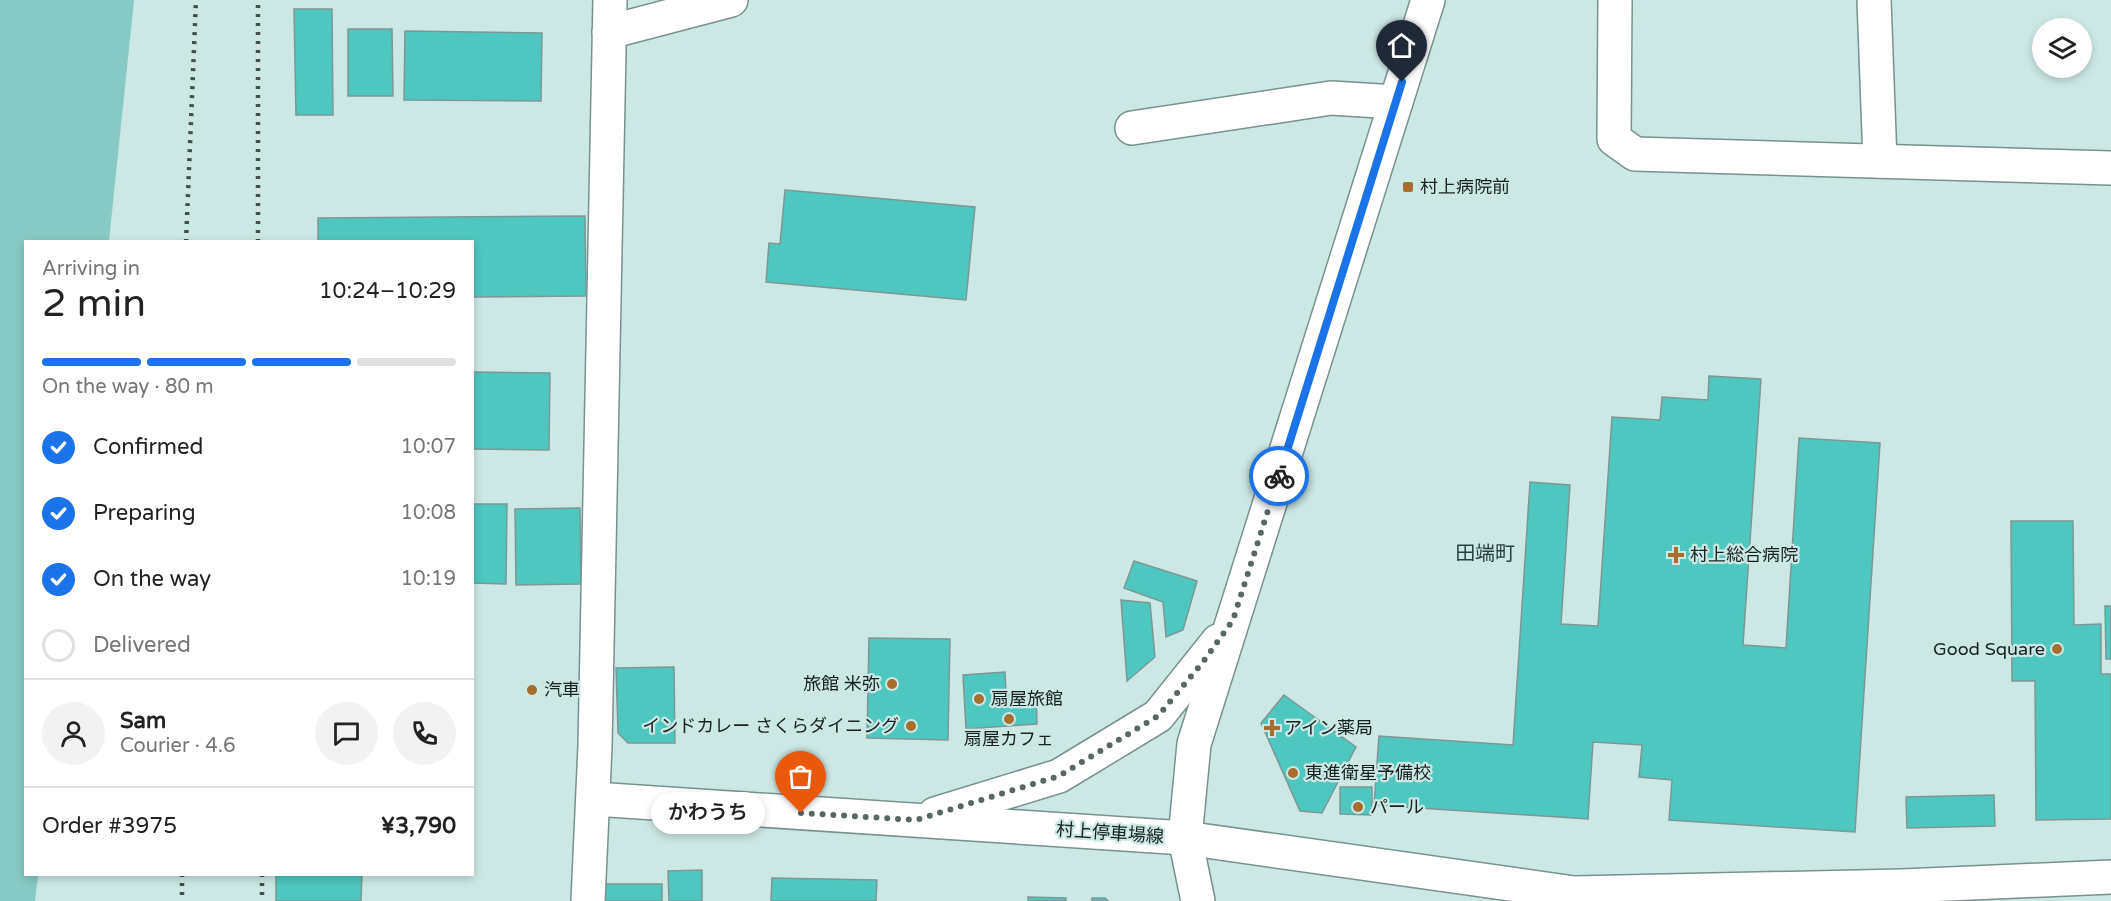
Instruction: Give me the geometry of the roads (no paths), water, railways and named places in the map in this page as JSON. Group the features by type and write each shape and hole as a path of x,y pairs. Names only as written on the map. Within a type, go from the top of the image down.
{"street":[{"path":"588,901 594,799 610,0"},
{"path":"609,32 731,0"},
{"name":"村上停車場線","path":"594,799 1185,838 1194,744 1428,0"},
{"path":"1615,0 1614,139 1635,154 2111,168"},
{"path":"1874,0 1880,161"},
{"path":"1132,128 1331,98 1396,102"},
{"path":"916,820 1059,776 1158,716 1203,662 1233,620"},
{"path":"1198,901 1185,838 1574,893 1902,886 2111,877"}],"railway":[{"path":"186,240 196,0"},
{"path":"258,0 258,240"},
{"path":"182,876 182,901"},
{"path":"262,876 262,901"}],"place":[{"name":"村上病院前","path":"1408,187"},
{"name":"村上総合病院","path":"1676,555"},
{"name":"Good Square","path":"2057,649"},
{"name":"旅館 米弥","path":"892,684"},
{"name":"汽車","path":"532,690"},
{"name":"扇屋旅館","path":"979,699"},
{"name":"扇屋カフェ","path":"1009,719"},
{"name":"インドカレー さくらダイニング","path":"911,726"},
{"name":"アイン薬局","path":"1272,728"},
{"name":"東進衛星予備校","path":"1293,773"},
{"name":"パール","path":"1358,807"},
{"name":"かわうち","path":"801,813"}],"district":[{"name":"田端町","path":"1485,553"}]}
